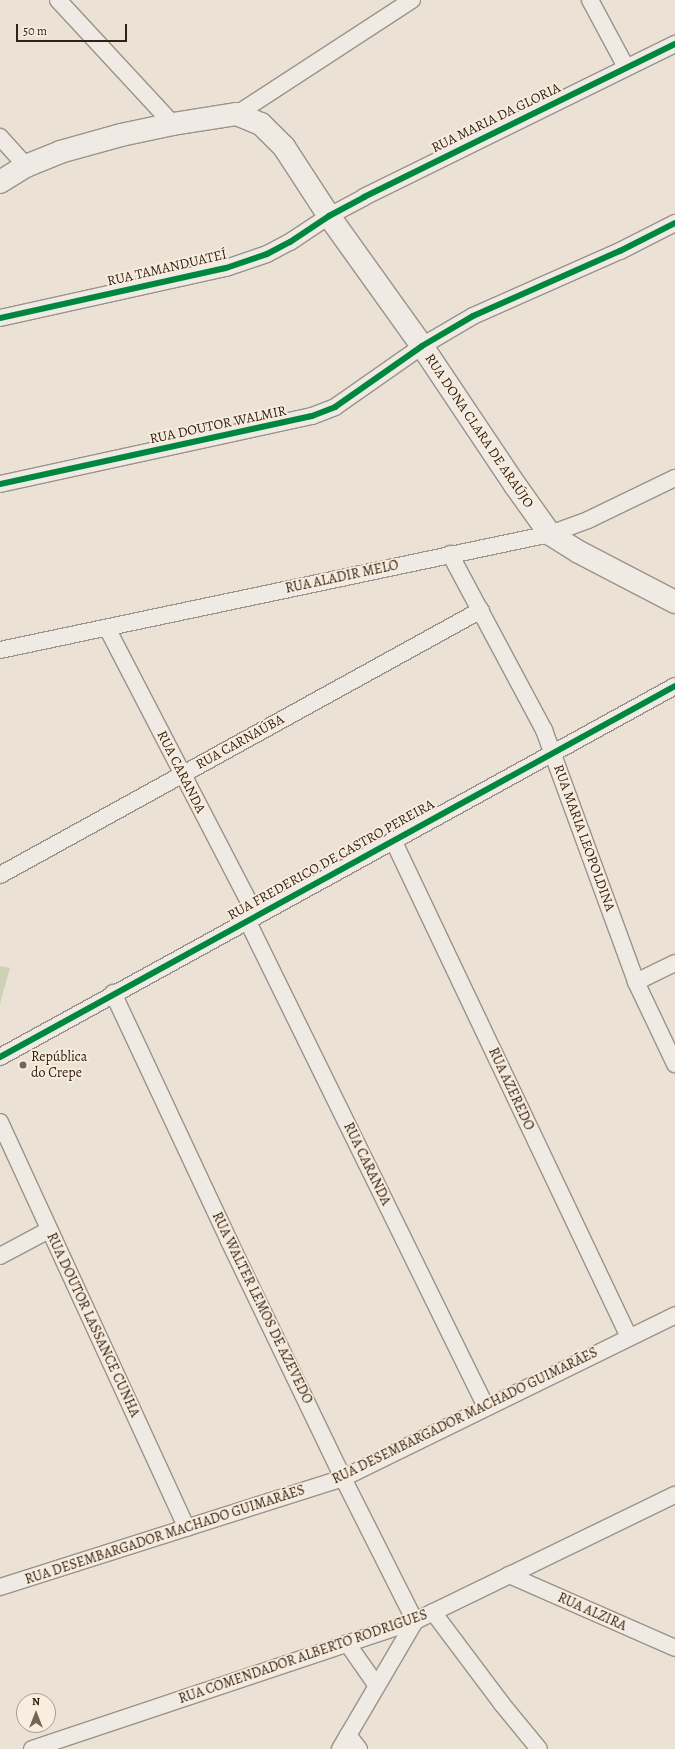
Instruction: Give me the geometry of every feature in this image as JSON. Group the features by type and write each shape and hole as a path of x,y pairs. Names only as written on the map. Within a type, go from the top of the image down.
{"main road":[{"path":"0,182 26,166 60,152 121,135 173,124 237,114"},
{"name":"RUA DONA CLARA DE ARAÚJO","path":"237,114 261,124 284,147 329,216 422,346 515,485 550,534 580,552 675,602"}],"street":[{"path":"58,0 173,124"},
{"path":"237,114 412,0"},
{"path":"590,0 626,68"},
{"name":"RUA MARIA DA GLORIA","path":"329,216 675,44"},
{"path":"0,138 26,166"},
{"name":"RUA TAMANDUATEÍ","path":"0,318 226,268 267,254 284,245 329,216"},
{"name":"RUA DOUTOR WALMIR","path":"0,484 312,416 344,401 422,346 473,316 620,251 675,224"},
{"name":"RUA ALADIR MELO","path":"0,650 550,534 588,520 675,478"},
{"name":"RUA MARIA LEOPOLDINA","path":"450,554 544,730 636,982 675,1064"},
{"name":"RUA CARNAÚBA","path":"0,875 481,610"},
{"name":"RUA CARANDA","path":"107,628 182,774 486,1407"},
{"name":"RUA FREDERICO DE CASTRO PEREIRA","path":"0,1057 113,993 675,686"},
{"name":"RUA AZEREDO","path":"393,840 629,1337"},
{"path":"636,982 675,963"},
{"name":"RUA WALTER LEMOS DE AZEVEDO","path":"113,993 343,1478 415,1621"},
{"name":"RUA DOUTOR LASSANCE CUNHA","path":"0,1122 187,1528"},
{"path":"0,1256 49,1230"},
{"name":"RUA DESEMBARGADOR MACHADO GUIMARÃES","path":"0,1587 343,1478 675,1315"},
{"name":"RUA COMENDADOR ALBERTO RODRIGUES","path":"32,1749 415,1621 675,1495"},
{"name":"RUA ALZIRA","path":"509,1575 675,1648"},
{"path":"433,1612 502,1704 539,1749"},
{"path":"360,1749 344,1742 415,1621"},
{"path":"347,1643 377,1686"}],"green space":[{"path":"0,966 10,968 0,1004"}],"cycle path":[{"path":"0,318 226,268 267,254 290,242 329,216 364,197 675,44"},
{"path":"0,484 312,416 335,407 422,346 473,316 620,251 675,223"},
{"path":"0,1057 675,686"}],"place":[{"name":"República do Crepe","path":"23,1065"}]}
